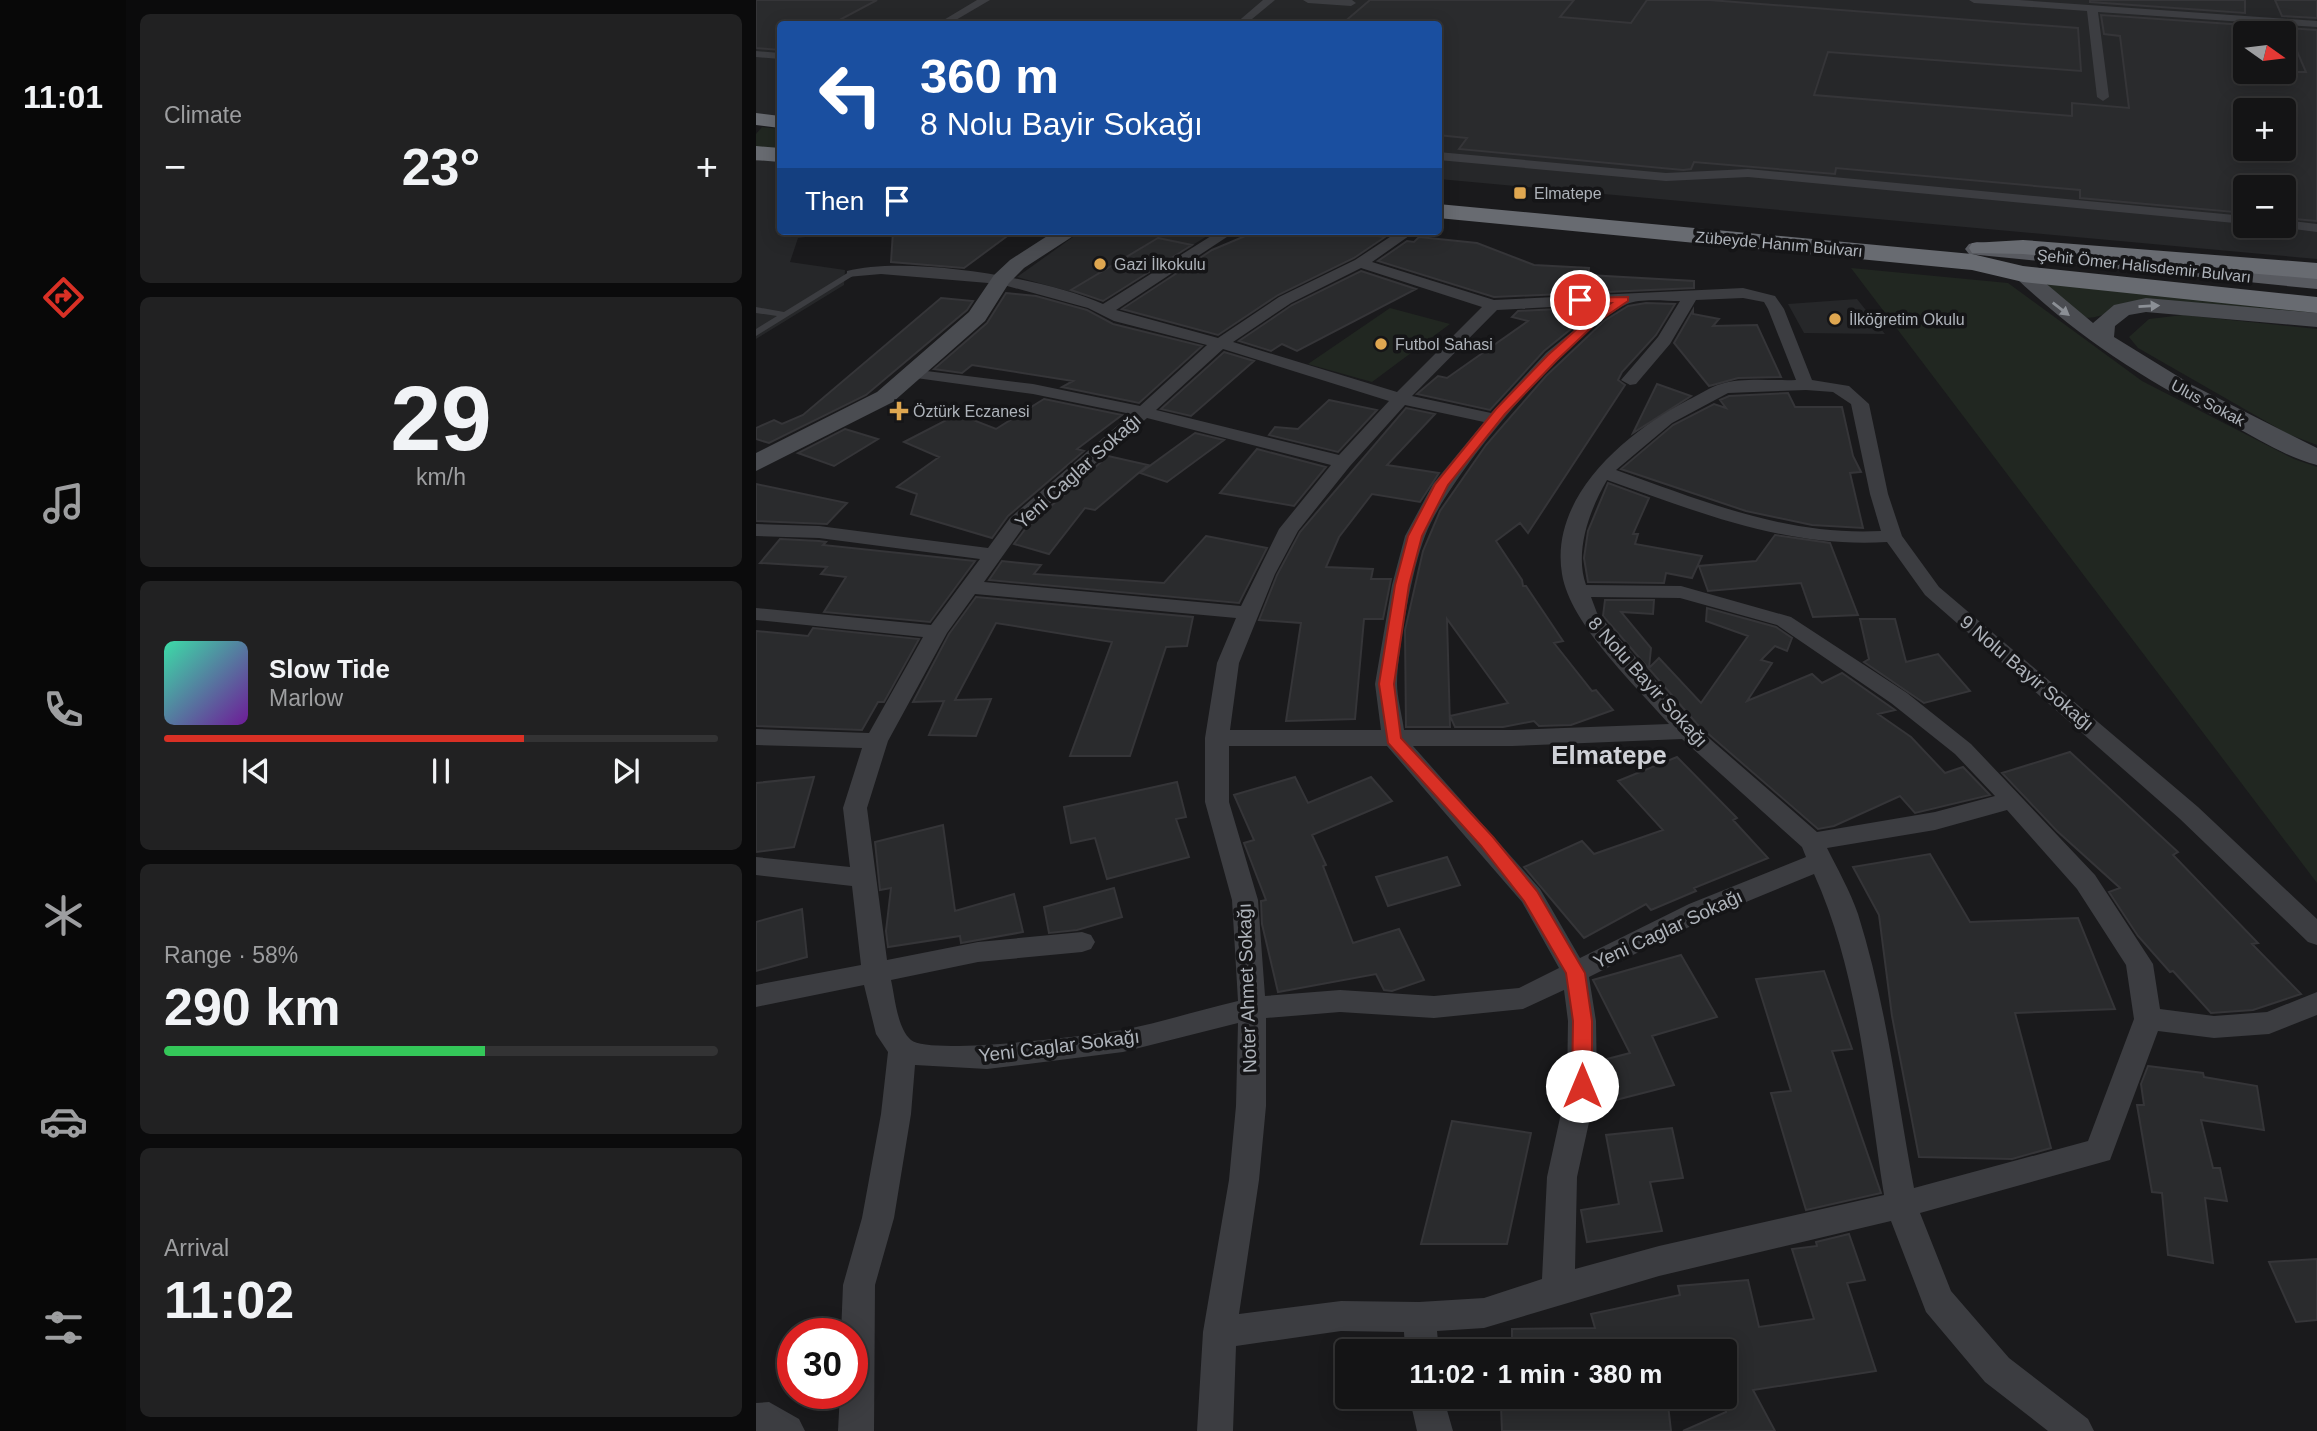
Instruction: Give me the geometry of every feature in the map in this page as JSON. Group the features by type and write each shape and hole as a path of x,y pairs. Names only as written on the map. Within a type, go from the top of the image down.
{"highway":[{"path":"756,120 777,122"},
{"path":"756,153 777,155"},
{"name":"Zübeyde Hanım Bulvarı","path":"1442,194 1971,255"},
{"name":"Zübeyde Hanım Bulvarı","path":"1442,211 1971,255"},
{"path":"1971,255 2023,247 2317,271"},
{"path":"1971,255 2023,274 2317,304"}],"main road":[{"name":"Zübeyde Hanım Bulvarı","path":"1971,255 2119,269"},
{"name":"Şehit Ömer Halisdemir Bulvarı","path":"2119,269 2317,282"},
{"name":"Şehit Ömer Halisdemir Bulvarı","path":"2119,269 2317,293"}],"street":[{"path":"947,21 985,0"},
{"path":"1244,21 1270,0"},
{"path":"1308,0 1351,3"},
{"path":"1974,0 2317,24"},
{"path":"2092,8 2103,97"},
{"path":"756,54 777,56"},
{"path":"1442,156 1666,177 1748,173 2233,219"},
{"path":"2296,225 2317,228"},
{"path":"756,463 851,416 916,373 977,317 1001,279 1044,244 1063,235"},
{"path":"1104,310 1223,235"},
{"name":"Yeni Caglar Sokağı","path":"1403,235 1360,263 1285,300 1220,343 1017,522 936,632 876,741 855,808 875,972 890,1034 902,1051 923,1056 1001,1056 1123,1041 1252,1008 1340,1001 1434,1007 1523,998 1818,851 2012,800"},
{"path":"1360,263 1493,305 1744,293 1769,299 1776,309 1806,385"},
{"path":"852,274 881,269 1001,279 1104,310 1120,318 1220,343 1401,399 1495,419"},
{"name":"Ulus Sokak","path":"2023,274 2046,298 2138,366 2290,446 2317,457"},
{"path":"1630,380 1662,344 1680,318 1690,295"},
{"path":"1558,1289 1563,1177 1582,1086 1582,1021 1575,973 1531,896 1487,842 1394,739 1386,684 1402,585 1415,536 1442,484 1495,419 1562,348 1592,321 1624,299"},
{"name":"Noter Ahmet Sokağı","path":"1215,1431 1220,1332 1244,1180 1251,1106 1252,1008 1245,900 1217,802 1217,738 1228,663 1289,529 1343,462 1460,334 1493,305"},
{"path":"2102,342 2104,324 2122,310 2146,305 2317,320"},
{"path":"916,373 1033,388 1144,412 1343,462"},
{"name":"8 Nolu Bayir Sokağı","path":"1806,385 1725,388 1666,419 1604,472 1590,493 1574,534 1572,574 1587,614 1687,731 1818,851 1844,912 1864,986 1900,1205 1938,1301 1997,1370 2076,1431"},
{"name":"9 Nolu Bayir Sokağı","path":"1806,385 1846,390 1854,395 1860,404 1879,494 1892,536 1932,591 2197,821 2317,935"},
{"path":"1604,472 1740,521 1835,538 1892,536"},
{"path":"756,530 819,532 992,555"},
{"path":"970,587 1249,613"},
{"path":"1220,1332 1341,1315 1419,1317 1484,1313 1659,1261 1900,1205 2099,1151 2148,1019 2139,964 2086,882 2012,800 1963,749 1899,698 1822,643 1784,621 1681,592 1578,591"},
{"path":"756,614 936,632"},
{"path":"1217,738 1512,738 1687,731"},
{"path":"756,737 876,741"},
{"path":"756,866 862,878"},
{"path":"756,996 978,953 1083,942"},
{"path":"2148,1019 2214,1027 2269,1023 2317,1003"},
{"path":"856,1431 859,1285 878,1217 896,1114 902,1051"},
{"path":"1419,1317 1421,1339"},
{"path":"1429,1409 1435,1431"},
{"path":"756,1420 769,1419 787,1431"}],"lane":[{"path":"756,159 777,156"},
{"path":"756,332 852,274"},
{"path":"756,310 785,315"}],"shaded area":[{"path":"756,0 2317,0 2317,259 1442,179 1442,21 777,21 777,118 756,116"},
{"path":"762,127 777,129 777,150 756,148 756,134"},
{"path":"756,153 777,155 777,235 822,235 798,238 790,262 845,270 844,285 756,339"},
{"name":"Gazi İlkokulu","path":"1209,235 1104,301 1017,277 1073,237"},
{"path":"1851,268 2008,283 2142,381 2294,459 2317,467 2317,883"},
{"path":"2042,282 2317,310 2317,318 2133,301 2088,318 2081,317"},
{"name":"İlköğretim Okulu","path":"1857,299 1885,334 1804,333 1788,304"},
{"name":"Futbol Sahasi","path":"1390,308 1450,324 1372,382 1308,364"},
{"path":"2183,315 2317,329 2317,445 2288,434 2138,348 2129,337 2149,319"}],"building":[{"path":"756,0 877,0 838,21 777,21 777,50 756,48"},
{"path":"1370,0 1574,0 1560,17 1631,23 1647,0 1709,0 2078,28 2081,71 1828,52 1814,95 2072,116 2072,103 2129,108 2120,36 2104,34 2101,15 2233,24 2233,84 2296,84 2296,72 2306,72 2296,49 2296,29 2317,30 2317,221 2296,219 2296,175 2233,175 2233,212 2080,198 2080,190 1836,168 1835,174 1694,162 1691,169 1683,170 1459,149 1467,138 1442,135 1442,21 1346,21"},
{"path":"2245,0 2245,13 2090,2"},
{"path":"2275,0 2317,0 2317,18 2282,16"},
{"path":"893,235 1009,235 964,268 891,262"},
{"path":"1248,235 1385,237 1354,258 1278,295 1218,335 1122,309 1212,250"},
{"path":"1419,237 1477,243 1534,265 1589,268 1588,275 1694,281 1694,288 1494,297 1378,261 1407,241 1414,242"},
{"path":"1158,238 1192,245 1103,301 1071,290"},
{"path":"1361,271 1416,289 1297,351 1282,344 1271,351 1239,341 1292,305"},
{"path":"1006,293 1036,296 1087,310 1113,324 1202,346 1139,403 1062,387 1073,381 972,365 962,373 934,369 987,323"},
{"path":"941,298 973,301 967,310 866,395 769,443 756,439 756,428 774,420 782,424 803,415"},
{"path":"1646,303 1675,304 1656,335 1622,372 1618,380 1625,385 1528,533 1520,523 1496,541 1522,580 1523,586 1526,586 1563,641 1554,643 1592,691 1596,690 1613,710 1571,725 1539,726 1534,721 1503,727 1455,727 1450,716 1508,703 1447,619 1450,727 1406,727 1405,630 1423,551 1440,511 1486,445 1546,376 1604,321 1628,306"},
{"path":"1598,307 1544,351 1490,410 1417,394 1438,376 1447,378 1528,321 1512,317 1518,311"},
{"path":"1693,310 1693,314 1719,319 1713,326 1757,325 1781,377 1738,378 1709,386 1674,343"},
{"path":"1224,352 1254,361 1191,416 1161,409"},
{"path":"1657,384 1691,396 1633,433"},
{"path":"1788,393 1795,407 1842,407 1853,456 1861,472 1850,473 1863,528 1812,525 1746,511 1621,469 1673,425 1714,404 1726,408 1720,400 1729,396"},
{"path":"1044,399 1122,415 1077,449 1084,451 1008,516 992,538 911,514 917,494 897,487 939,457 904,442 958,414 996,429"},
{"path":"1329,400 1377,410 1338,452 1269,435 1275,427 1298,429"},
{"path":"1406,408 1435,414 1387,465 1439,473 1420,502 1372,494 1339,537 1326,567 1373,569 1371,579 1391,579 1383,619 1364,619 1355,719 1286,721 1301,623 1259,620 1277,575 1300,532"},
{"path":"845,429 878,439 834,466 798,453"},
{"path":"1195,433 1224,440 1167,482 1140,473"},
{"path":"1257,449 1326,467 1294,506 1220,493"},
{"path":"1108,456 1148,465 1095,510 1085,508 1049,554 1014,544 1026,528"},
{"path":"1608,483 1649,498 1633,534 1638,534 1635,544 1702,556 1692,578 1666,573 1664,583 1588,582 1584,558 1588,531"},
{"path":"756,484 847,503 827,524 756,521"},
{"path":"1775,535 1830,543 1858,615 1813,617 1801,583 1708,591 1699,566 1756,561"},
{"path":"1206,536 1267,548 1239,603 989,580 1002,561 1041,565 1034,574 1164,583"},
{"path":"780,539 819,541 826,542 823,545 975,561 930,622 824,612 846,577 821,574 827,567 760,563"},
{"path":"976,597 1193,617 1187,646 1166,647 1130,756 1070,756 1112,642 996,623 955,700 991,699 976,736 929,735 944,701 913,702 949,634"},
{"path":"1605,600 1654,600 1653,614 1621,612 1651,648 1649,668 1659,658 1701,703 1748,636 1706,621 1707,608 1776,627 1792,638 1787,651 1775,646 1761,660 1772,663 1747,701 1812,674 1822,683 1842,673 1895,710 1878,714 1911,737 1945,773 1963,767 1990,795 1915,813 1900,796 1834,826 1818,829 1697,724 1603,616"},
{"path":"1860,619 1895,619 1906,662 1938,654 1970,691 1924,703 1864,662 1869,659"},
{"path":"813,628 919,639 884,702 878,702 862,730 756,726 756,631 808,636"},
{"path":"2070,752 2178,852 2173,855 2258,943 2252,944 2301,994 2253,1010 2211,1013 2173,971 2170,972 2138,936 2109,892 2120,888 2057,831 2002,773"},
{"path":"1677,757 1737,818 1733,820 1768,858 1694,888 1696,891 1651,910 1646,904 1584,938 1524,867 1582,841 1594,854 1663,830 1618,781"},
{"path":"814,777 794,847 756,852 756,783"},
{"path":"1295,777 1308,803 1371,777 1392,801 1312,835 1326,865 1323,866 1353,943 1399,929 1424,980 1392,991 1384,990 1376,974 1278,992 1262,924 1261,901 1266,900 1244,843 1254,840 1234,795"},
{"path":"1177,782 1186,817 1176,819 1189,857 1107,879 1095,838 1071,843 1064,807"},
{"path":"943,825 955,911 1014,894 1023,932 961,943 960,936 888,947 886,931 891,888 880,890 875,842"},
{"path":"1930,854 1970,922 2078,918 2115,1009 2015,1013 2051,1148 2012,1159 1919,1157 1892,1016 1879,915 1853,867"},
{"path":"1447,857 1460,885 1388,906 1376,877"},
{"path":"1114,888 1122,917 1077,930 1049,933 1044,907"},
{"path":"802,909 807,957 756,971 756,922"},
{"path":"1681,955 1717,1017 1652,1036 1674,1085 1608,1102 1600,1080 1599,1061 1630,1053 1593,980"},
{"path":"1824,971 1852,1049 1832,1051 1881,1193 1806,1210 1771,1093 1791,1091 1756,979"},
{"path":"2148,1066 2203,1073 2204,1077 2257,1086 2264,1130 2201,1120 2213,1168 2220,1168 2227,1201 2205,1198 2213,1263 2168,1255 2162,1193 2152,1192 2137,1105 2144,1105 2141,1084"},
{"path":"1452,1121 1531,1133 1507,1244 1421,1244"},
{"path":"1672,1128 1683,1178 1650,1182 1662,1231 1587,1242 1581,1210 1619,1204 1606,1135"},
{"path":"1849,1234 1865,1280 1847,1283 1876,1371 1753,1390 1775,1431 1683,1431 1726,1412 1726,1409 1737,1409 1737,1339 1512,1339 1512,1329 1595,1328 1591,1314 1680,1295 1678,1286 1748,1280 1759,1327 1814,1319 1792,1249 1817,1246 1816,1242"},
{"path":"2317,1259 2317,1320 2296,1322 2269,1262"},
{"path":"1501,1409 1668,1409 1671,1431 1502,1431"}],"place":[{"name":"Elmatepe","path":"1520,193"},
{"name":"Gazi İlkokulu","path":"1100,264"},
{"name":"İlköğretim Okulu","path":"1835,319"},
{"name":"Futbol Sahasi","path":"1381,344"},
{"name":"Öztürk Eczanesi","path":"899,411"}],"district":[{"name":"Elmatepe","path":"1609,755"}],"route":[{"path":"1580,300 1624,299 1592,321 1552,357 1501,412 1442,484 1415,536 1402,585 1386,684 1394,739 1487,842 1531,896 1575,973 1582,1021 1582,1086"}]}
